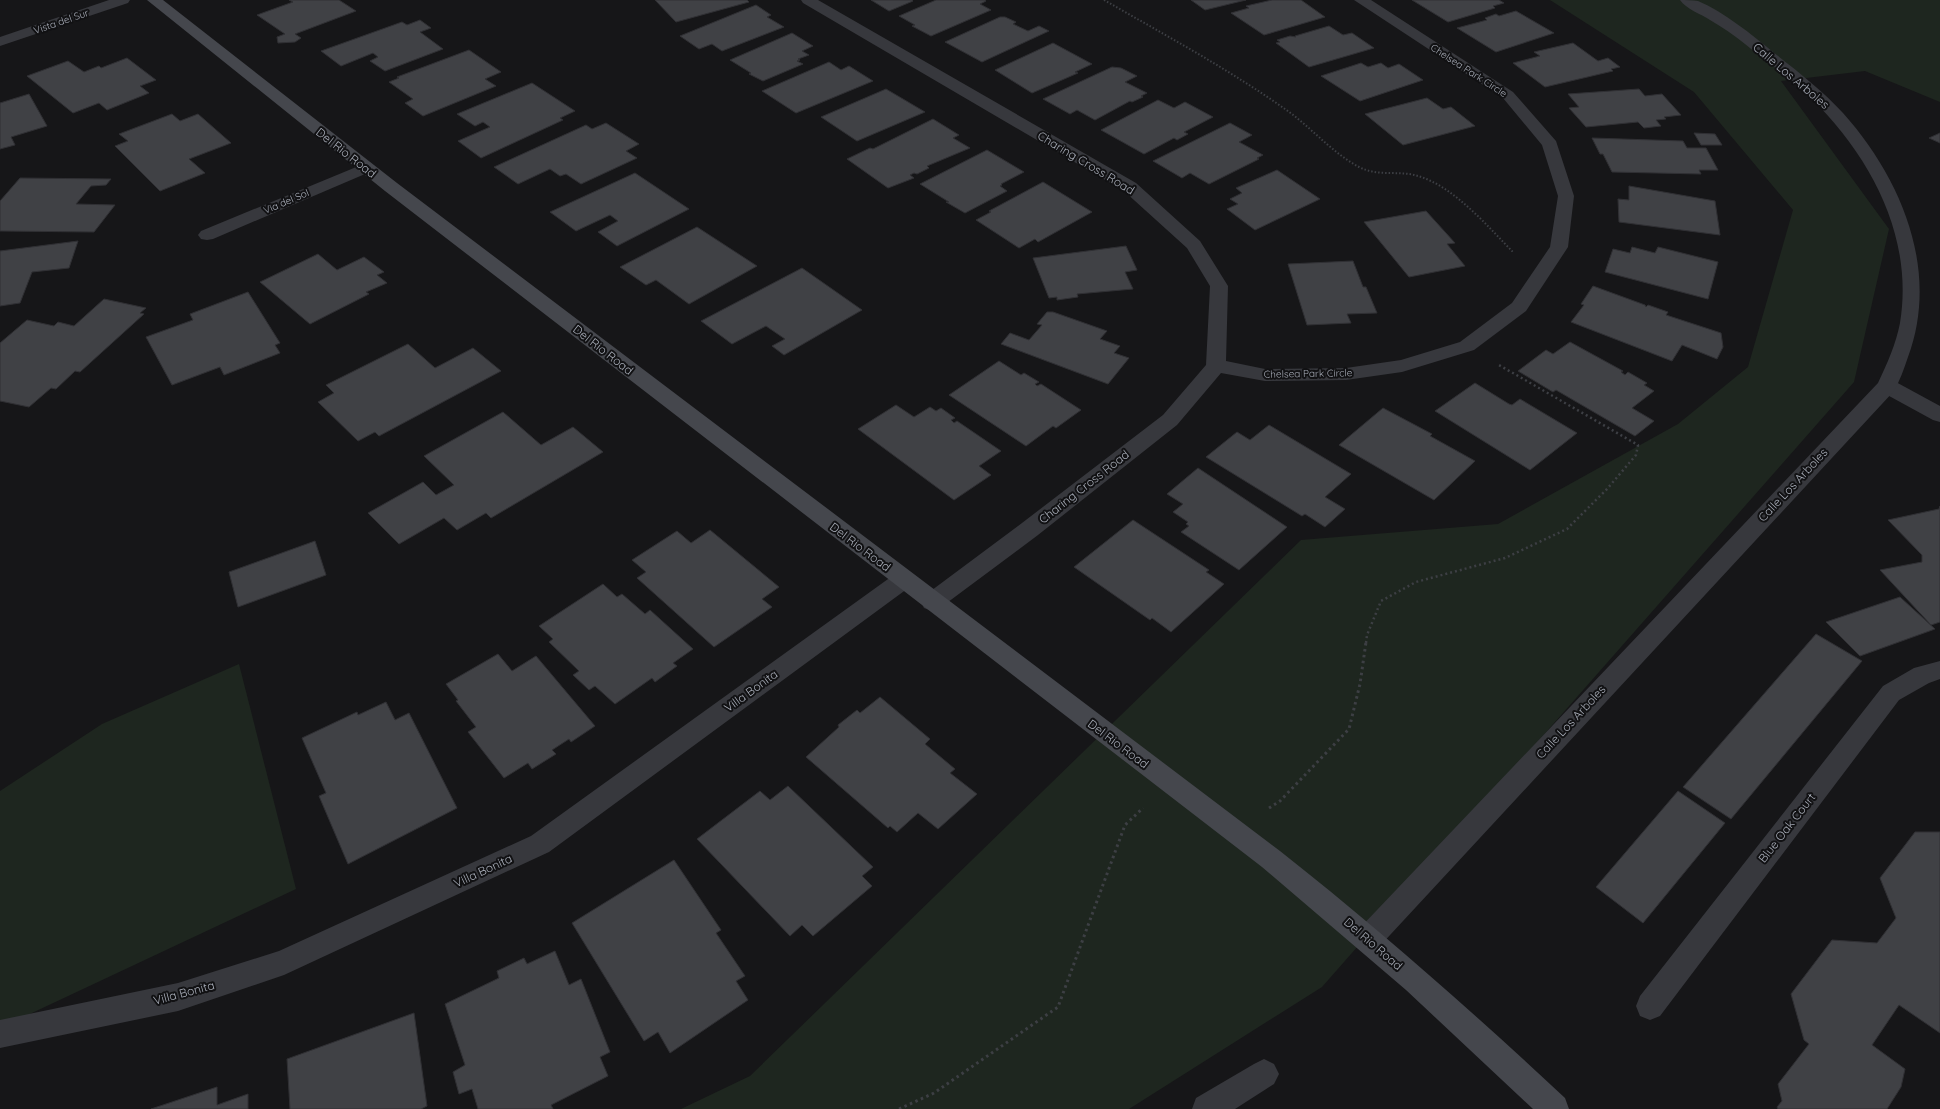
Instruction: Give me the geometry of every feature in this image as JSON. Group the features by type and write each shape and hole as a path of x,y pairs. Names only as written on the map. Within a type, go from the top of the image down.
{"main road":[{"name":"Del Rio Road","path":"154,0 366,168 932,602 1170,783 1234,829 1368,939 1498,1054 1554,1109"}],"street":[{"name":"Vista del Sur","path":"0,42 122,0"},
{"name":"Charing Cross Road","path":"808,0 1130,188 1194,245 1219,286 1216,366 1170,420 1030,529 932,602"},
{"name":"Chelsea Park Circle","path":"1216,366 1265,375 1346,374 1402,366 1467,346 1519,307 1559,247 1566,196 1550,144 1508,95 1361,0"},
{"name":"Calle Los Arboles","path":"1368,939 1887,386 1901,354 1909,323 1912,291 1910,260 1904,230 1890,195 1878,172 1860,144 1840,118 1815,93 1737,30 1687,0"},
{"name":"Via del Sol","path":"207,235 366,168"},
{"path":"1887,386 1940,415"},
{"name":"Villa Bonita","path":"0,1034 178,997 284,962 540,844 904,580"},
{"name":"Blue Oak Court","path":"1650,1006 1892,693 1922,675 1940,670"},
{"path":"1207,1109 1264,1074"}],"path":[{"path":"1104,0 1222,68 1287,111 1339,154 1361,168 1384,174 1418,176 1443,187 1516,254 1546,266"},
{"path":"1234,829 1280,801 1349,729 1360,684 1367,635 1381,601 1416,582 1505,558 1567,529 1607,489 1636,456 1638,446 1467,346"},
{"path":"899,1109 934,1093 1058,1007 1125,825 1170,783"}],"shaded area":[{"path":"1550,0 1940,0 1940,102 1865,71 1781,81 1889,229 1854,382 1322,987 1129,1109 681,1109 750,1076 1301,540 1498,524 1678,424 1748,367 1793,210 1694,92"},
{"path":"239,664 296,889 0,1028 0,791 102,724"}],"building":[{"path":"289,0 339,0 356,11 295,34 301,38 295,42 278,43 277,37 285,34 257,15 293,2"},
{"path":"655,0 747,0 749,2 676,22"},
{"path":"871,0 912,0 913,1 889,11"},
{"path":"936,0 985,0 986,1 980,4 991,10 931,36 912,26 915,25 899,16"},
{"path":"1191,0 1246,0 1205,10"},
{"path":"1272,0 1301,0 1325,17 1264,35 1231,13 1249,8 1246,6"},
{"path":"1412,0 1499,0 1504,3 1493,6 1495,8 1448,22"},
{"path":"756,5 771,15 767,17 784,27 722,51 712,44 699,49 680,36"},
{"path":"1516,11 1554,33 1496,52 1457,28 1487,20 1485,18 1496,14 1499,16"},
{"path":"1000,17 1005,17 1016,22 1013,24 1028,31 1039,26 1049,31 982,62 945,42"},
{"path":"420,20 431,28 420,32 443,49 385,71 370,61 378,57 373,53 341,66 321,51 402,22 407,25"},
{"path":"1329,26 1343,35 1352,33 1374,48 1309,67 1276,43 1280,42 1277,40 1290,36 1296,37 1295,36"},
{"path":"792,33 813,46 802,51 809,55 798,59 800,60 797,61 803,64 763,81 749,74 751,73 730,60"},
{"path":"1053,43 1092,64 1075,72 1078,73 1032,93 995,70"},
{"path":"1573,43 1598,61 1608,58 1620,67 1611,69 1613,71 1545,87 1513,63 1540,56 1534,52"},
{"path":"469,50 501,72 485,79 496,86 423,116 405,103 413,99 389,82 399,78 397,77"},
{"path":"127,58 156,80 140,86 149,93 107,110 99,103 73,113 27,76 68,61 84,72 99,66 101,68"},
{"path":"829,62 841,70 849,66 873,81 796,113 762,91"},
{"path":"1361,63 1368,67 1381,63 1388,68 1399,64 1423,80 1360,101 1321,76"},
{"path":"1112,67 1121,68 1137,76 1125,82 1147,93 1141,96 1143,97 1132,102 1130,101 1095,120 1077,110 1070,114 1043,99"},
{"path":"532,83 575,111 560,118 563,120 481,158 458,141 490,127 483,122 475,126 457,114"},
{"path":"886,89 925,112 857,141 821,117"},
{"path":"1639,89 1645,96 1662,94 1681,115 1664,117 1666,119 1656,120 1661,126 1644,128 1638,122 1586,127 1569,108 1579,107 1568,94"},
{"path":"29,94 47,126 11,137 15,145 0,149 0,103"},
{"path":"1427,98 1443,109 1451,107 1475,126 1403,145 1365,114"},
{"path":"1158,100 1174,108 1185,102 1213,117 1184,132 1188,134 1177,140 1174,138 1144,154 1101,130"},
{"path":"172,114 180,121 198,114 231,143 189,159 205,173 160,191 115,146 128,141 119,134"},
{"path":"933,119 959,135 953,138 970,148 927,166 929,168 917,174 914,173 910,175 914,178 888,188 847,159 870,148 873,149"},
{"path":"606,123 639,144 626,151 637,158 581,184 566,174 560,176 550,169 518,184 494,167 586,125 592,129"},
{"path":"1230,123 1252,135 1239,142 1263,155 1257,158 1259,159 1209,184 1190,173 1182,178 1153,161"},
{"path":"1694,133 1715,134 1722,145 1701,145"},
{"path":"1940,133 1940,143 1929,138"},
{"path":"1592,138 1683,141 1687,148 1706,148 1718,170 1699,170 1701,174 1612,172 1603,154 1600,154"},
{"path":"987,150 1024,172 1001,184 1002,185 1000,186 1007,191 965,213 920,184"},
{"path":"1277,170 1320,199 1255,230 1227,209 1238,204 1230,199 1242,193 1236,188"},
{"path":"635,173 689,209 617,246 598,232 618,221 610,215 576,231 550,212"},
{"path":"20,178 111,179 106,185 91,186 76,204 115,205 94,232 0,231 0,201"},
{"path":"1043,182 1092,212 1038,242 1035,239 1019,248 976,220 991,212 989,211"},
{"path":"1629,186 1715,201 1720,235 1619,222 1618,199 1629,200"},
{"path":"1426,211 1455,243 1447,244 1465,266 1409,277 1364,222"},
{"path":"697,227 757,266 689,304 656,280 646,285 620,267"},
{"path":"78,241 69,268 32,272 20,303 0,306 0,251"},
{"path":"1126,246 1137,270 1125,272 1133,289 1077,294 1078,297 1057,300 1057,297 1049,298 1033,258"},
{"path":"1632,247 1655,253 1658,247 1718,262 1708,299 1605,272 1613,249 1630,253"},
{"path":"318,254 337,270 364,257 384,272 377,275 387,283 366,292 369,294 310,324 260,282"},
{"path":"1353,261 1363,287 1366,287 1377,313 1347,314 1351,323 1307,325 1288,264"},
{"path":"802,268 862,310 784,355 772,346 785,339 766,326 732,344 701,321"},
{"path":"1593,286 1645,305 1646,307 1648,305 1668,312 1666,315 1721,333 1723,347 1717,359 1682,345 1672,361 1571,322 1584,305 1581,304"},
{"path":"248,292 280,343 275,345 280,353 224,375 220,367 172,385 146,337 193,320 190,314"},
{"path":"104,299 146,308 140,313 144,314 80,372 75,371 56,389 51,388 29,407 0,401 0,343 27,320 54,326 58,322 74,326"},
{"path":"1047,312 1053,312 1107,331 1100,339 1120,346 1114,353 1129,358 1108,384 1001,344 1010,333 1029,340 1042,325 1037,324"},
{"path":"1570,342 1623,371 1621,372 1625,375 1628,372 1647,383 1644,385 1654,391 1632,408 1654,421 1635,436 1556,390 1553,392 1518,371 1546,350 1553,354"},
{"path":"408,344 435,368 473,348 501,371 379,436 375,432 358,441 318,402 334,393 326,385"},
{"path":"999,361 1021,375 1024,373 1039,382 1035,384 1037,386 1041,384 1081,410 1056,428 1053,426 1026,446 949,395"},
{"path":"1475,383 1509,404 1512,405 1520,399 1577,433 1530,470 1435,411"},
{"path":"896,405 914,417 930,407 936,411 941,408 955,418 951,420 954,423 957,421 1001,451 979,466 991,475 954,500 858,429"},
{"path":"1383,408 1432,434 1430,436 1475,461 1434,500 1339,445"},
{"path":"503,412 541,445 573,427 603,452 491,518 486,513 457,530 444,518 399,544 368,513 423,482 436,495 454,485 424,456"},
{"path":"1269,425 1351,474 1325,497 1345,509 1325,527 1305,514 1302,516 1206,457 1237,432 1250,440"},
{"path":"1198,468 1287,527 1239,570 1181,532 1189,526 1186,524 1188,522 1173,512 1183,504 1167,494"},
{"path":"1940,506 1940,622 1931,625 1880,570 1922,562 1922,555 1888,520 1939,509"},
{"path":"1133,520 1209,570 1206,572 1224,584 1171,632 1152,618 1150,620 1074,567"},
{"path":"710,530 779,587 762,599 772,607 714,647 637,578 646,572 632,560 677,531 691,543"},
{"path":"315,541 326,575 238,607 229,572"},
{"path":"603,584 617,597 622,594 645,614 650,610 693,649 673,663 677,666 655,682 652,678 615,704 595,686 589,690 573,675 579,671 549,642 553,639 539,626"},
{"path":"1900,597 1935,629 1860,656 1826,622"},
{"path":"1816,634 1862,661 1731,819 1683,787"},
{"path":"498,654 512,671 536,656 595,726 571,742 569,739 552,750 556,754 532,769 528,763 504,778 468,732 476,727 456,701 458,700 446,684"},
{"path":"880,697 930,739 925,744 955,769 950,773 977,794 938,829 918,813 897,832 890,826 888,828 806,757 839,727 838,725 857,710 860,713"},
{"path":"386,702 395,720 409,713 457,808 348,864 319,796 326,793 302,738 357,712 358,715"},
{"path":"788,786 873,867 862,876 872,886 813,936 802,925 790,936 697,839 760,791 770,800"},
{"path":"1678,791 1725,823 1643,923 1596,887"},
{"path":"1915,832 1940,832 1940,1033 1899,1005 1872,1045 1905,1069 1901,1087 1887,1109 1778,1109 1777,1107 1782,1101 1778,1084 1809,1044 1804,1040 1791,994 1832,940 1877,943 1896,918 1880,878"},
{"path":"674,860 721,930 716,933 745,976 736,981 748,1000 670,1053 658,1032 644,1041 572,923"},
{"path":"555,951 569,985 581,979 610,1052 600,1057 608,1076 551,1105 553,1109 478,1109 472,1089 459,1094 453,1072 465,1065 445,1004 499,978 497,971 524,958 527,964"},
{"path":"414,1013 427,1106 421,1109 290,1109 287,1059"},
{"path":"217,1087 217,1105 248,1094 248,1109 151,1109"}]}
